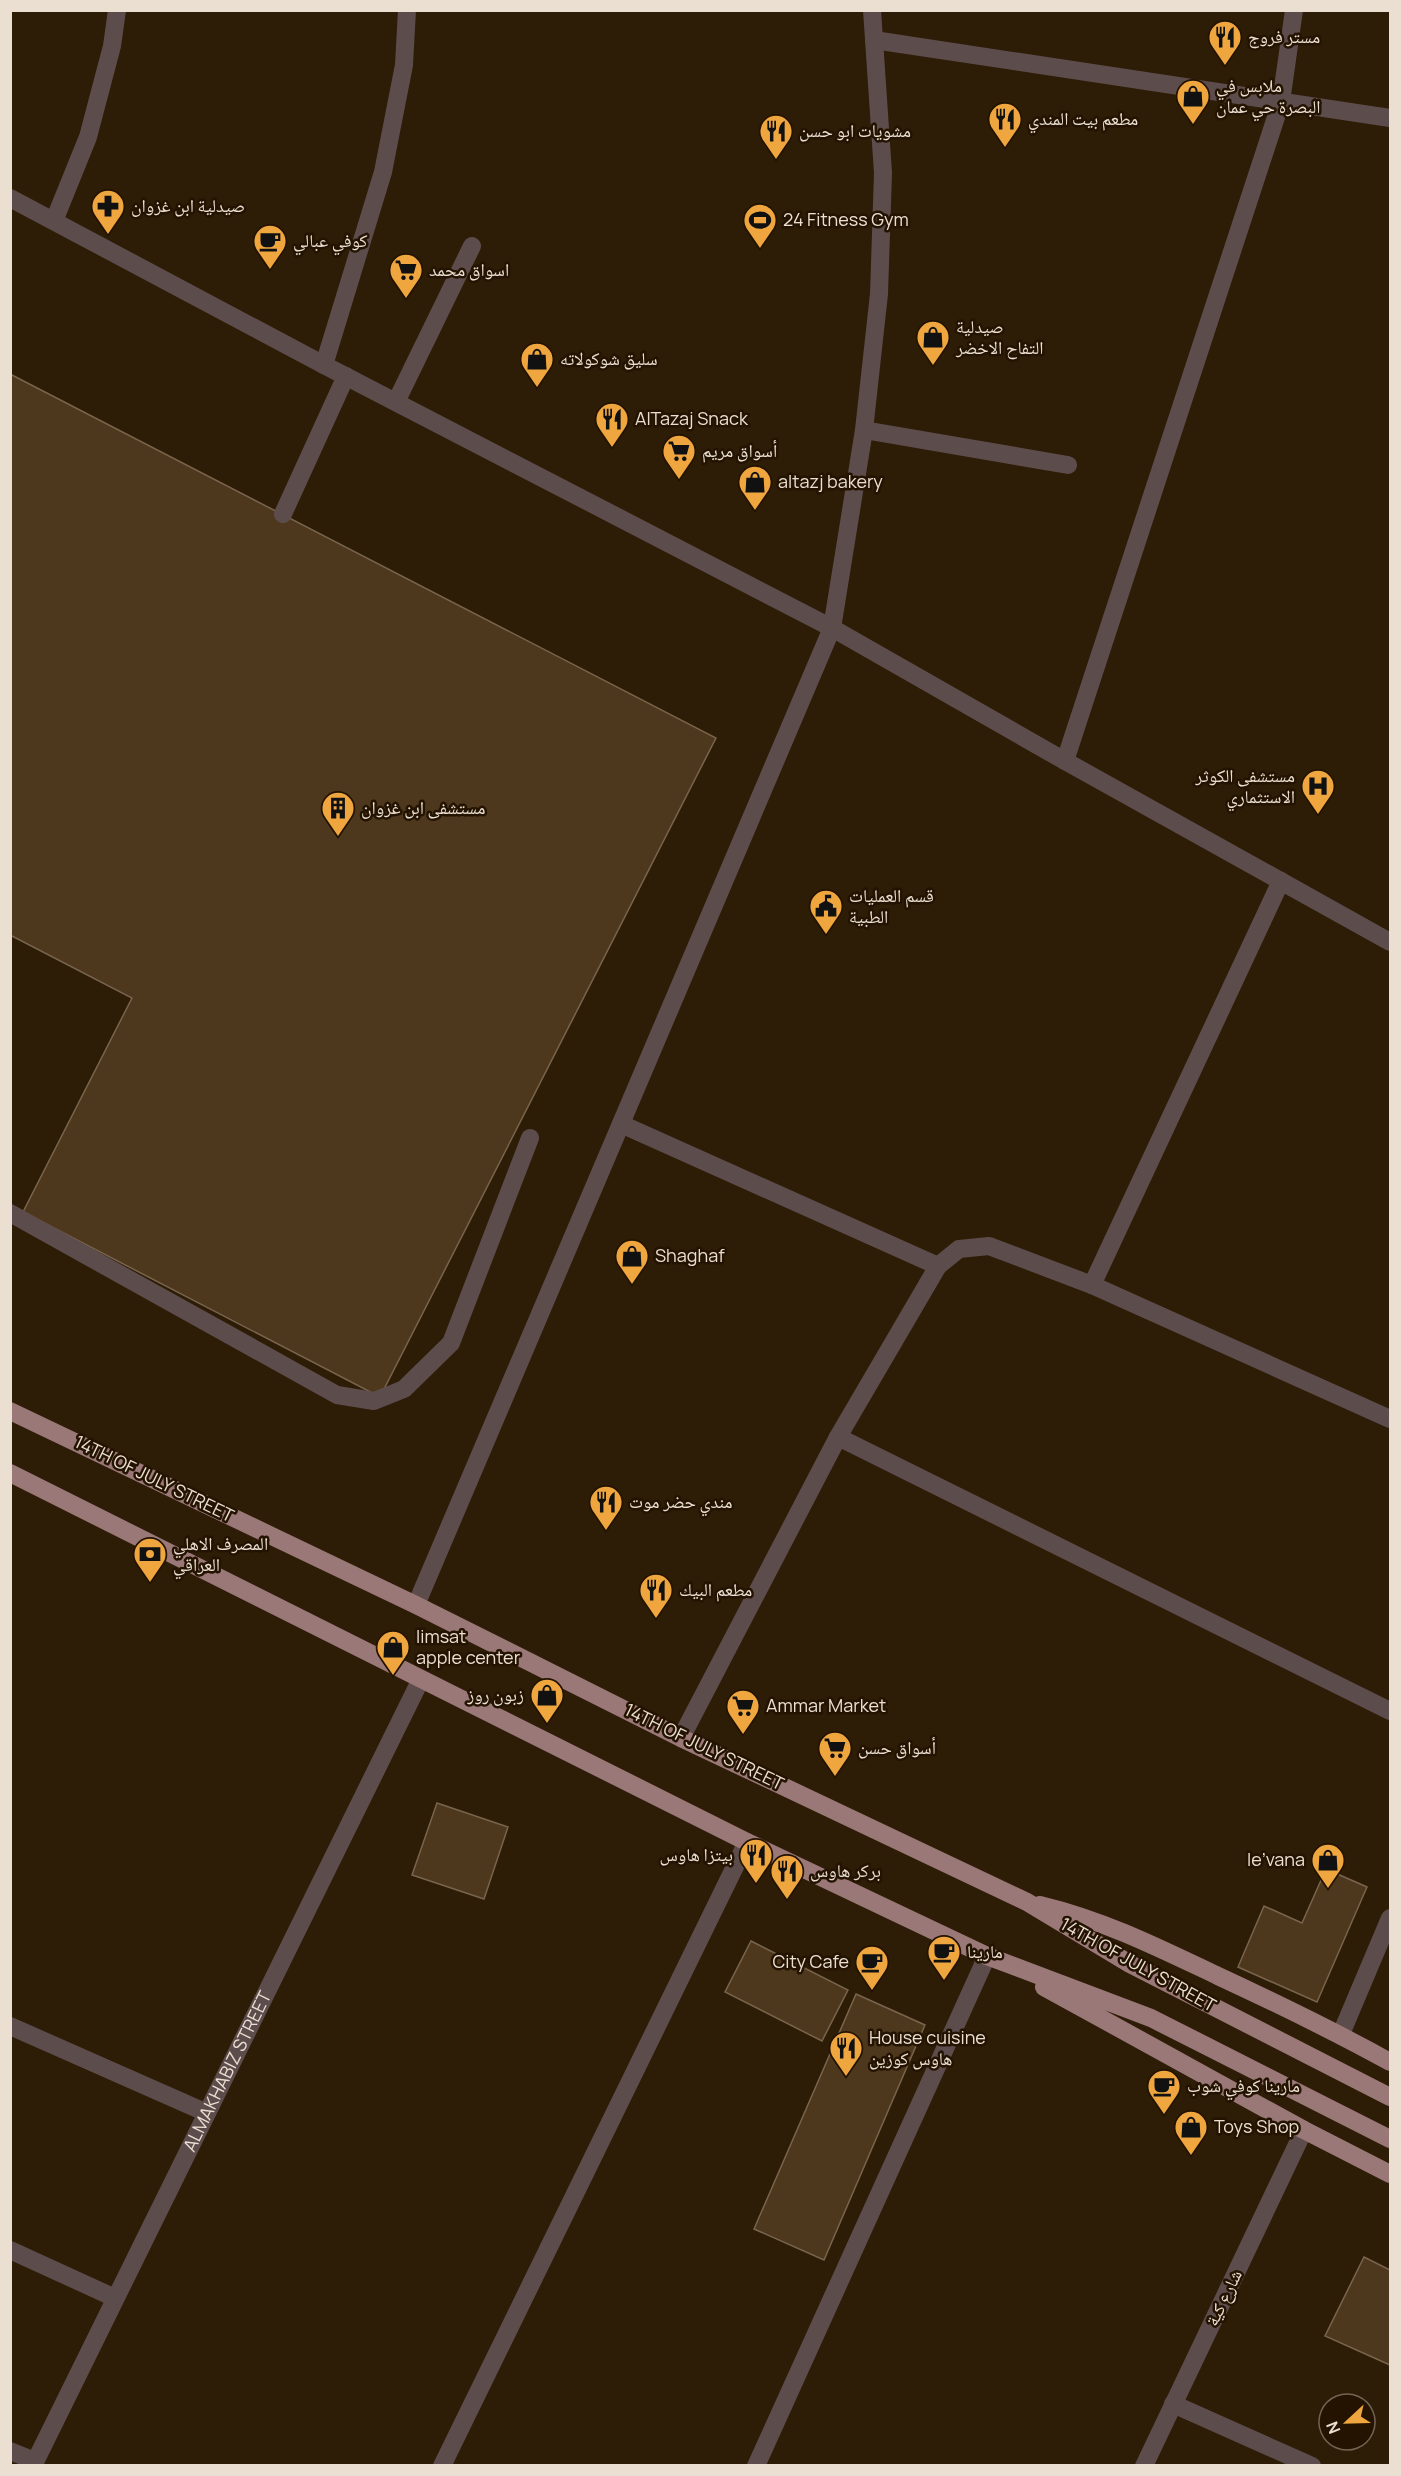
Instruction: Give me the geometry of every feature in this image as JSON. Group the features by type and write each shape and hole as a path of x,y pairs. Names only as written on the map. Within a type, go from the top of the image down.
{"main road":[{"name":"14TH OF JULY STREET","path":"10,1411 416,1605 681,1738 1027,1902 1095,1944 1165,1982 1390,2097"},
{"path":"10,1473 747,1842 987,1956 1304,2130 1390,2174"},
{"path":"1027,1902 1067,1911 1144,1940 1341,2034 1390,2062"},
{"path":"987,1956 1152,2018 1390,2139"}],"street":[{"path":"54,222 88,137 112,46 117,10"},
{"path":"324,365 384,172 404,65 407,10"},
{"path":"416,1605 832,628 864,430 879,294 883,173 872,10"},
{"path":"1065,761 1281,102 1294,10"},
{"path":"874,40 1390,118"},
{"path":"10,198 324,365 832,628 1065,761 1390,941"},
{"path":"396,402 472,246"},
{"path":"283,514 346,376"},
{"path":"864,430 1068,465"},
{"path":"1092,1285 1281,881"},
{"path":"621,1124 938,1266"},
{"path":"13,1221 337,1395 374,1401 404,1389 451,1343 530,1138"},
{"path":"681,1738 838,1437 938,1266 959,1249 989,1246 1092,1285 1390,1419"},
{"path":"838,1437 1390,1711"},
{"name":"ALMAKHABIZ STREET","path":"34,2463 421,1679"},
{"path":"442,2466 747,1842"},
{"path":"1341,2034 1390,1918"},
{"path":"756,2466 987,1956"},
{"path":"10,2026 207,2113"},
{"name":"شارع كية","path":"1144,2466 1304,2130"},
{"path":"10,2250 115,2298"},
{"path":"1173,2404 1312,2466"},
{"path":"10,2451 34,2463"}],"building":[{"name":"مستشفى ابن غزوان","path":"10,374 716,738 380,1397 23,1212 132,998 10,935"},
{"path":"437,1803 508,1827 484,1899 412,1875"},
{"path":"1326,1869 1367,1887 1317,2002 1238,1967 1264,1906 1302,1923"},
{"path":"751,1941 848,1990 822,2041 725,1992"},
{"path":"856,1994 925,2025 824,2260 754,2229"},
{"path":"1364,2257 1390,2270 1390,2365 1325,2336"}],"place":[{"name":"مستر فروج","path":"1225,66"},
{"name":"ملابس في البصرة حي عمان","path":"1193,125"},
{"name":"مطعم بيت المندي","path":"1005,148"},
{"name":"مشويات ابو حسن","path":"776,160"},
{"name":"صيدلية ابن غزوان","path":"108,235"},
{"name":"24 Fitness Gym","path":"760,249"},
{"name":"كوفي عبالي","path":"270,270"},
{"name":"اسواق محمد","path":"406,299"},
{"name":"صيدلية التفاح الاخضر","path":"933,366"},
{"name":"سليق شوكولاته","path":"537,388"},
{"name":"AlTazaj Snack","path":"612,448"},
{"name":"أسواق مريم","path":"679,480"},
{"name":"altazj bakery","path":"755,511"},
{"name":"مستشفى الكوثر الاستثماري","path":"1318,815"},
{"name":"مستشفى ابن غزوان","path":"338,837"},
{"name":"قسم العمليات الطبية","path":"826,935"},
{"name":"Shaghaf","path":"632,1285"},
{"name":"مندي حضر موت","path":"606,1531"},
{"name":"المصرف الاهلي العراقي","path":"150,1583"},
{"name":"مطعم البيك","path":"656,1619"},
{"name":"limsat apple center","path":"393,1676"},
{"name":"زبون روز","path":"547,1724"},
{"name":"Ammar Market","path":"743,1735"},
{"name":"أسواق حسن","path":"835,1777"},
{"name":"بيتزا هاوس","path":"756,1884"},
{"name":"le’vana","path":"1328,1889"},
{"name":"بركر هاوس","path":"787,1900"},
{"name":"مارينا","path":"944,1981"},
{"name":"City Cafe","path":"872,1991"},
{"name":"House cuisine هاوس كوزين","path":"846,2077"},
{"name":"مارينا كوفي شوب","path":"1164,2115"},
{"name":"Toys Shop","path":"1191,2156"}]}
